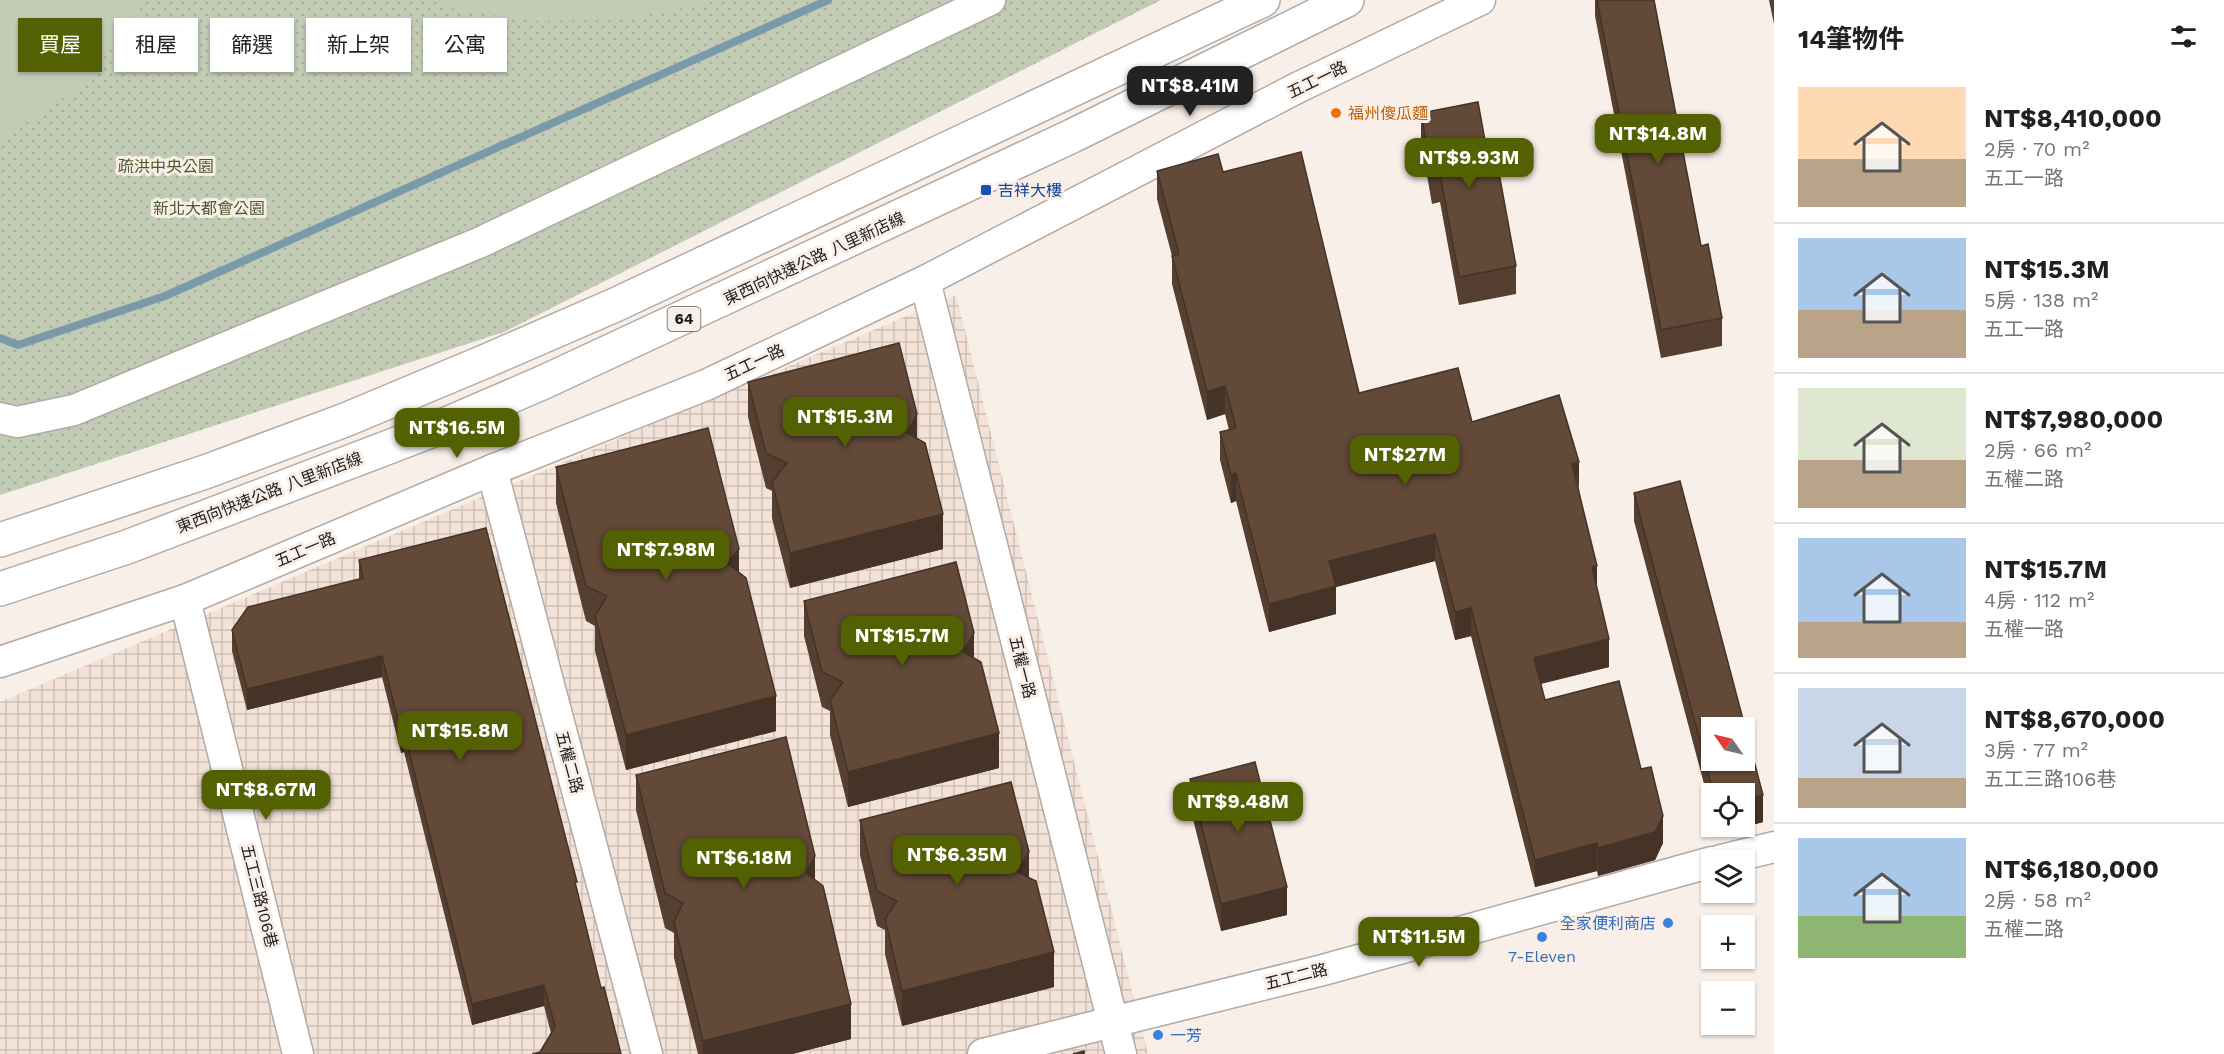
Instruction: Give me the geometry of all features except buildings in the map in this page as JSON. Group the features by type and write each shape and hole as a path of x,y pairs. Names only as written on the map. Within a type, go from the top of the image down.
{"highway":[{"name":"64","path":"0,540 216,468 345,420 486,361 615,305 1263,0"},
{"name":"東西向快速公路 八里新店線","path":"0,589 127,547 428,432 544,382 1072,136 1347,0"}],"street":[{"path":"0,418 17,422 74,410 481,242 990,0"},
{"name":"五工一路","path":"0,662 185,600 492,470 706,385 925,281 1297,88 1480,0"},
{"name":"五權一路","path":"925,281 1121,1054"},
{"name":"五權二路","path":"492,470 647,1054"},
{"name":"五工三路106巷","path":"185,600 298,1054"},
{"path":"1755,852 1774,847"},
{"name":"五工二路","path":"983,1054 1323,970 1701,865"}],"shaded area":[{"path":"956,295 1148,1054 0,1054 0,702"}],"green space":[{"name":"新北大都會公園","path":"0,0 1161,0 504,332 0,495"},
{"path":"0,0 146,0 135,18 114,18 114,46 102,60 102,18 18,18 18,72 92,72 77,89 0,140"},
{"path":"431,0 714,0 706,4 620,20 536,21 457,10"}],"waterway":[{"path":"0,338 18,345 165,296 828,0"}],"place":[{"name":"福州傻瓜麵","path":"1336,113"},
{"name":"吉祥大樓","path":"986,190"},
{"name":"全家便利商店","path":"1668,923"},
{"name":"7-Eleven","path":"1542,937"},
{"name":"一芳","path":"1158,1035"}],"park label":[{"name":"疏洪中央公園","path":"166,166"}]}
